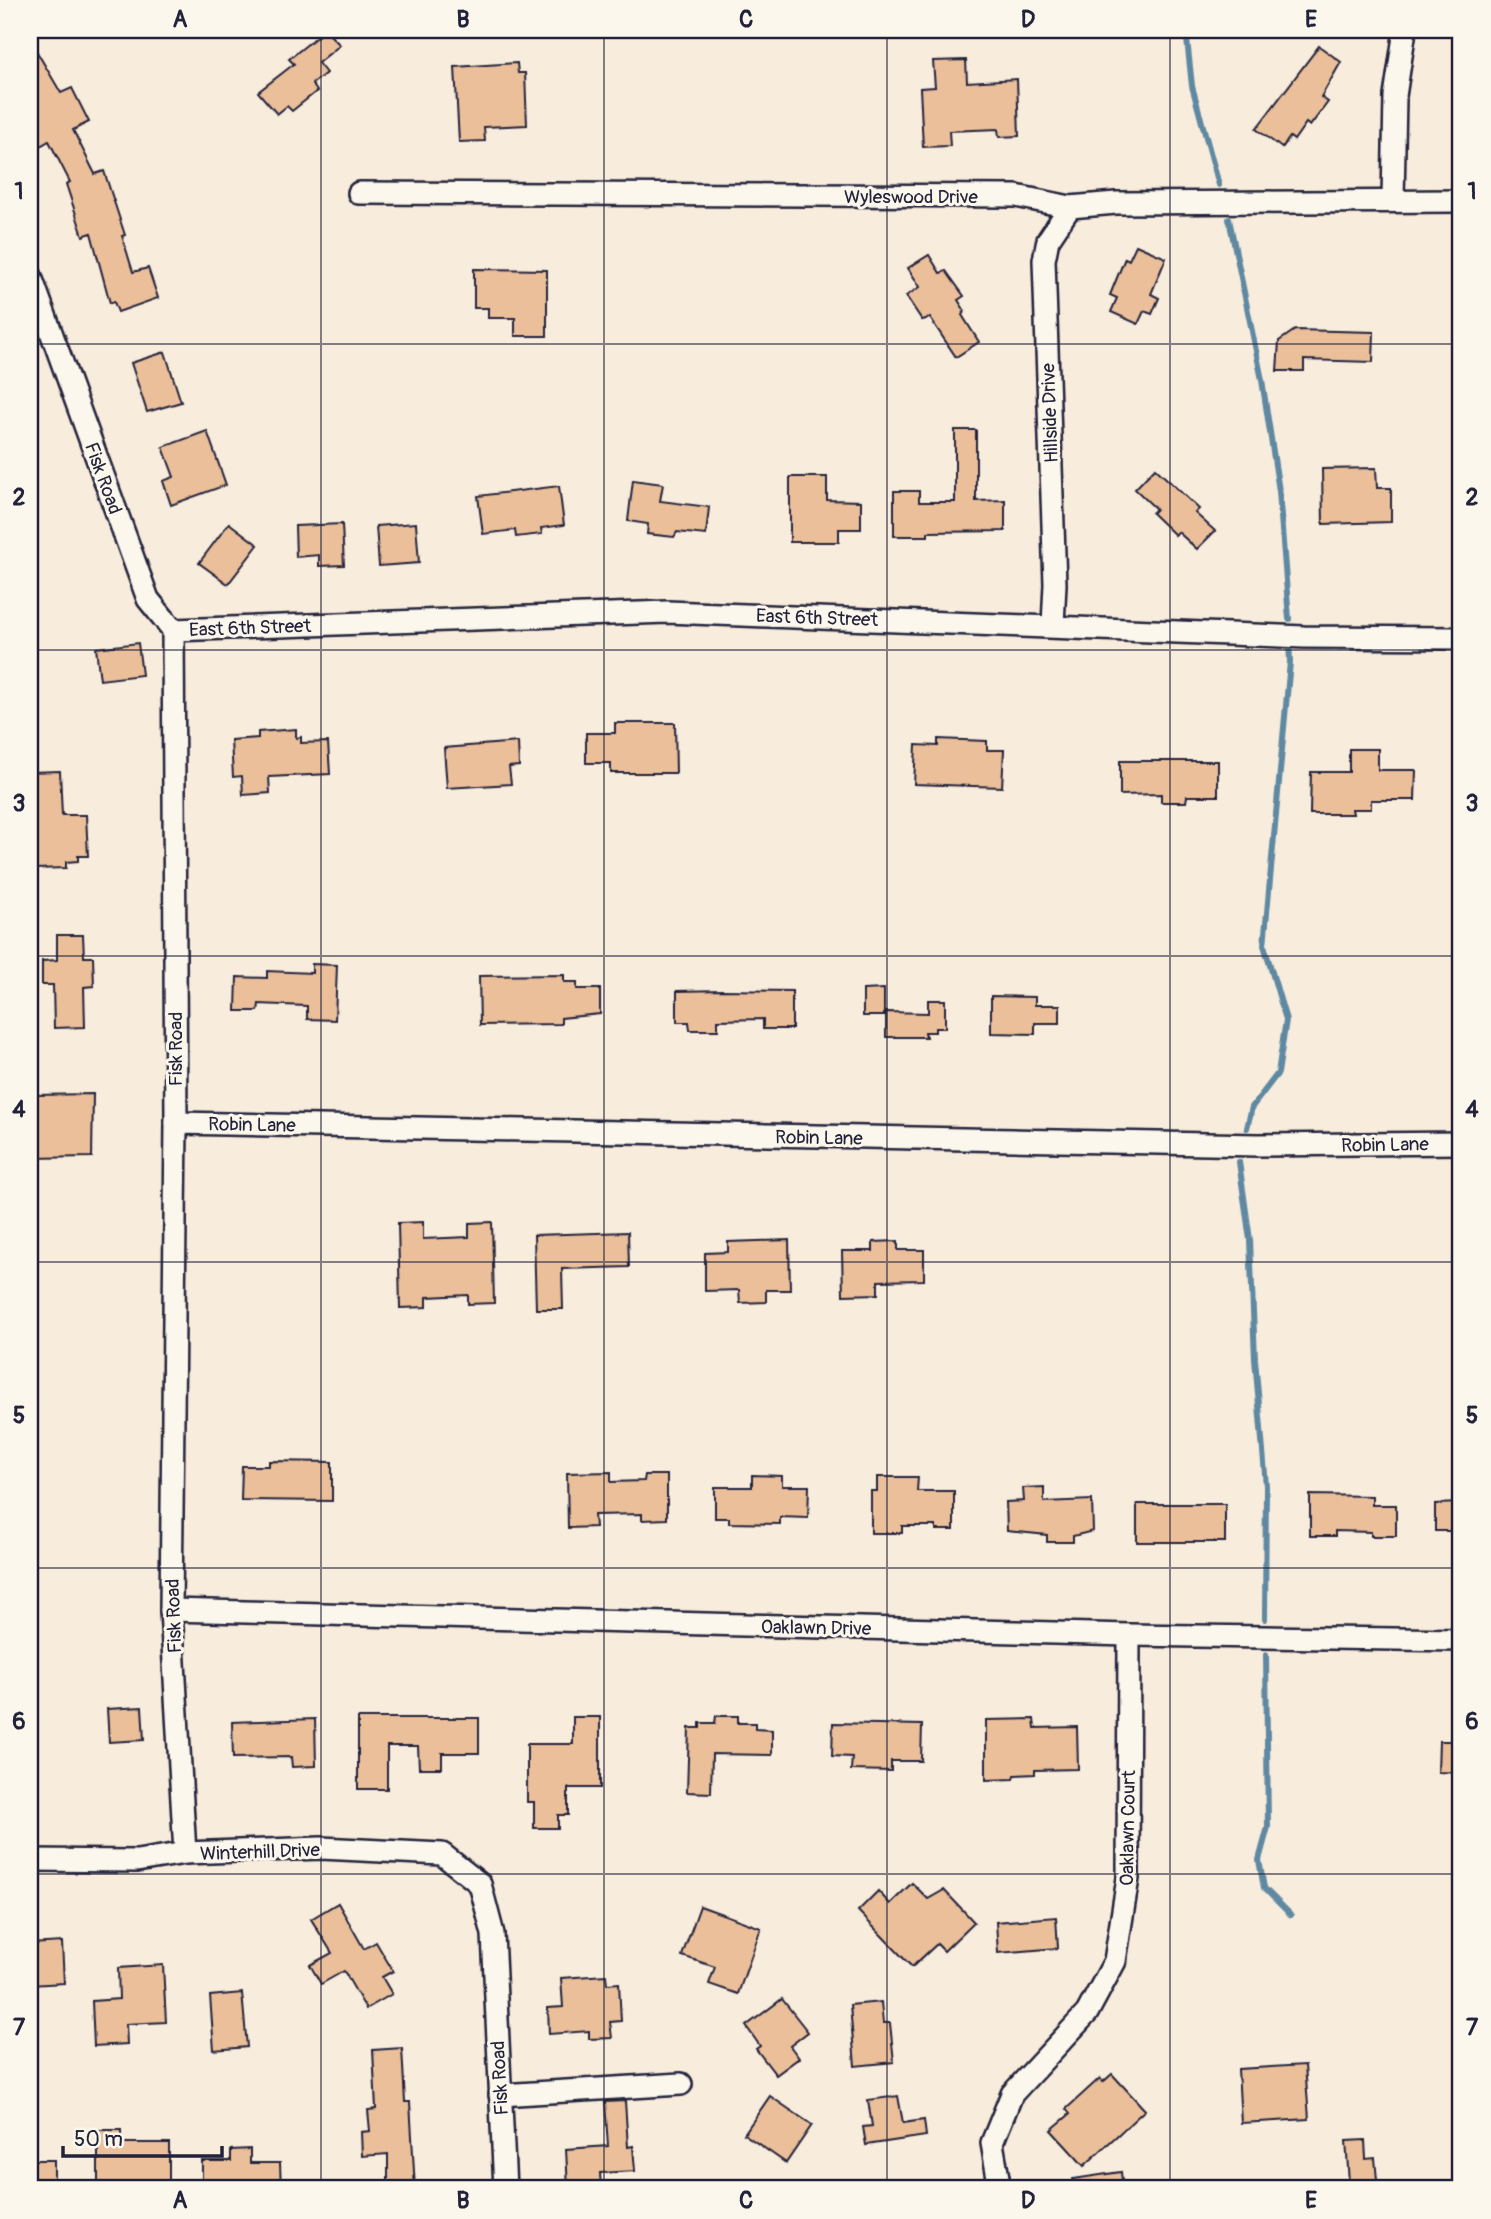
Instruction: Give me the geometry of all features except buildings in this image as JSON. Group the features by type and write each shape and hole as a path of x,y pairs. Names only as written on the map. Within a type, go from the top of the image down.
{"street":[{"path":"1393,200 1395,96 1405,30"},
{"name":"Wyleswood Drive","path":"359,194 1016,196 1070,207 1116,203 1461,201"},
{"name":"Hillside Drive","path":"1053,625 1055,584 1044,260 1048,240 1070,207"},
{"name":"Fisk Road","path":"30,274 148,599 173,630 176,1123 171,1610 186,1853"},
{"name":"East 6th Street","path":"173,630 667,612 1053,625 1304,637 1461,638"},
{"name":"Robin Lane","path":"176,1123 1258,1145 1461,1143"},
{"name":"Oaklawn Drive","path":"171,1610 1129,1635 1461,1640"},
{"name":"Oaklawn Court","path":"1000,2189 992,2143 1012,2094 1087,2013 1115,1961 1128,1878 1129,1635"},
{"name":"Winterhill Drive","path":"30,1860 137,1861 186,1853 321,1848 442,1854 480,1884"},
{"name":"Fisk Road","path":"480,1884 493,1934 505,2189"},
{"path":"500,2095 681,2084"}],"waterway":[{"path":"1186,30 1192,86 1219,185"},
{"path":"1229,219 1262,380 1279,491 1289,619"},
{"path":"1247,1128 1252,1107 1278,1073 1286,1020 1264,945 1290,662 1289,640"},
{"path":"1239,1162 1250,1240 1255,1359 1266,1486 1265,1619"},
{"path":"1266,1655 1268,1827 1259,1860 1264,1888 1291,1915"}]}
